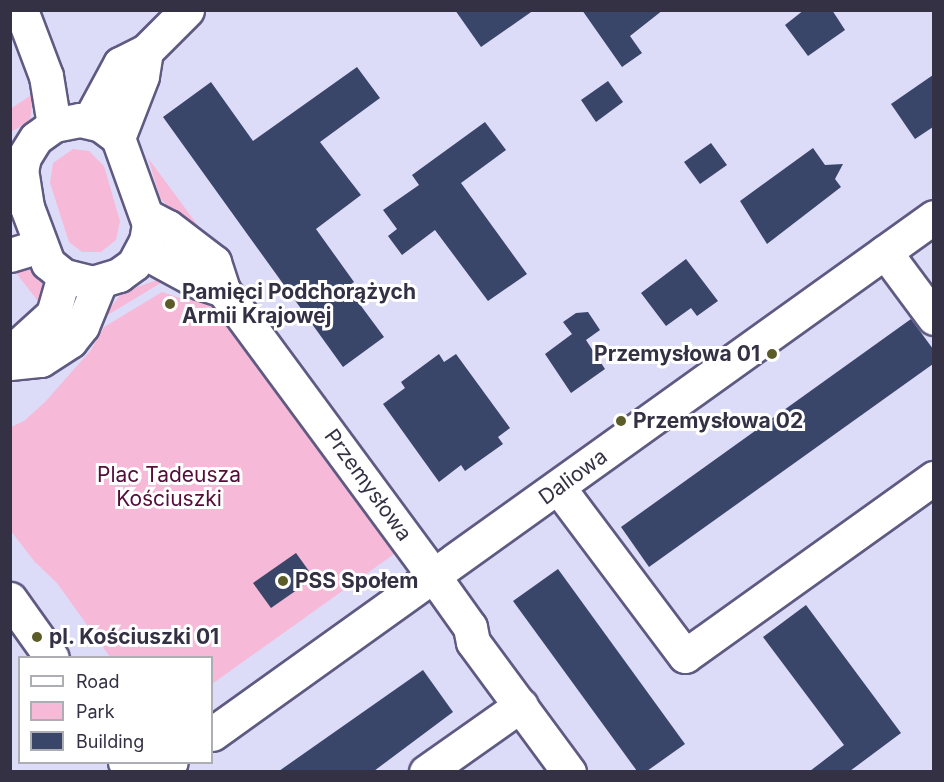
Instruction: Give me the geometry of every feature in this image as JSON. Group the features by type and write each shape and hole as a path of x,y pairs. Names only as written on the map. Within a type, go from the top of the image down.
{"street":[{"path":"21,10 46,76 54,125"},
{"path":"89,121 120,64 146,51 187,10"},
{"path":"117,138 142,76 146,51"},
{"path":"89,121 117,138 149,217 149,232 142,251 128,269 100,282 64,276 48,263 25,251 19,214 21,171 17,156 54,125 89,121"},
{"name":"Przemysłowa","path":"149,217 168,227 214,262 223,290 435,578 470,627 474,642 569,771"},
{"name":"Daliowa","path":"213,733 435,578 933,217"},
{"path":"142,251 199,282 223,290"},
{"path":"885,252 933,318"},
{"path":"10,353 53,314 64,276"},
{"path":"10,363 40,360 70,341 82,326 100,282"},
{"path":"558,487 685,656 933,478"},
{"path":"10,599 51,656"},
{"path":"426,771 520,705"}],"green space":[{"path":"33,94 30,122 10,132 10,109"},
{"path":"73,149 89,151 104,166 120,221 116,240 101,252 82,252 69,242 50,183 53,163"},
{"path":"148,158 199,227 194,233 160,198"},
{"path":"28,268 41,279 44,291 41,305 13,269"},
{"path":"157,280 164,281 101,319 123,292"},
{"name":"Plac Tadeusza Kościuszki","path":"162,292 183,299 203,298 234,329 397,552 213,683 213,656 109,656 57,583 34,561 11,531 11,427 24,421 45,402 91,350 104,327"}],"building":[{"path":"455,10 534,10 481,47"},
{"path":"582,10 663,10 630,36 642,53 622,67"},
{"path":"804,10 832,10 845,30 808,56 785,25"},
{"path":"357,67 380,98 320,142 361,195 316,229 354,282 347,287 384,337 343,367 163,117 211,82 253,141"},
{"path":"933,75 933,127 915,139 891,104"},
{"path":"608,81 623,102 596,122 581,100"},
{"path":"485,122 506,150 461,183 527,274 488,301 435,230 402,255 388,236 397,229 383,210 419,185 412,175"},
{"path":"711,143 727,165 700,184 684,162"},
{"path":"813,148 825,165 843,164 835,179 841,187 767,244 740,201"},
{"path":"686,259 718,301 697,316 691,308 666,326 641,293"},
{"path":"588,312 600,330 586,340 605,369 571,393 545,354 572,334 563,322 576,313"},
{"path":"911,319 933,349 933,364 649,567 621,527"},
{"path":"439,354 444,362 456,354 510,428 498,437 503,444 465,471 461,465 439,482 383,404 405,388 401,382"},
{"name":"PSS Społem","path":"296,553 314,578 271,608 253,583"},
{"path":"558,569 685,744 647,771 637,771 513,601"},
{"path":"806,605 901,733 850,771 810,771 844,745 763,637"},
{"path":"423,670 453,712 374,771 279,771"}],"place":[{"name":"Pamięci Podchorążych Armii Krajowej","path":"170,304"},
{"name":"Przemysłowa 01","path":"772,354"},
{"name":"Przemysłowa 02","path":"621,421"},
{"name":"PSS Społem","path":"283,581"},
{"name":"pl. Kościuszki 01","path":"37,637"}]}
